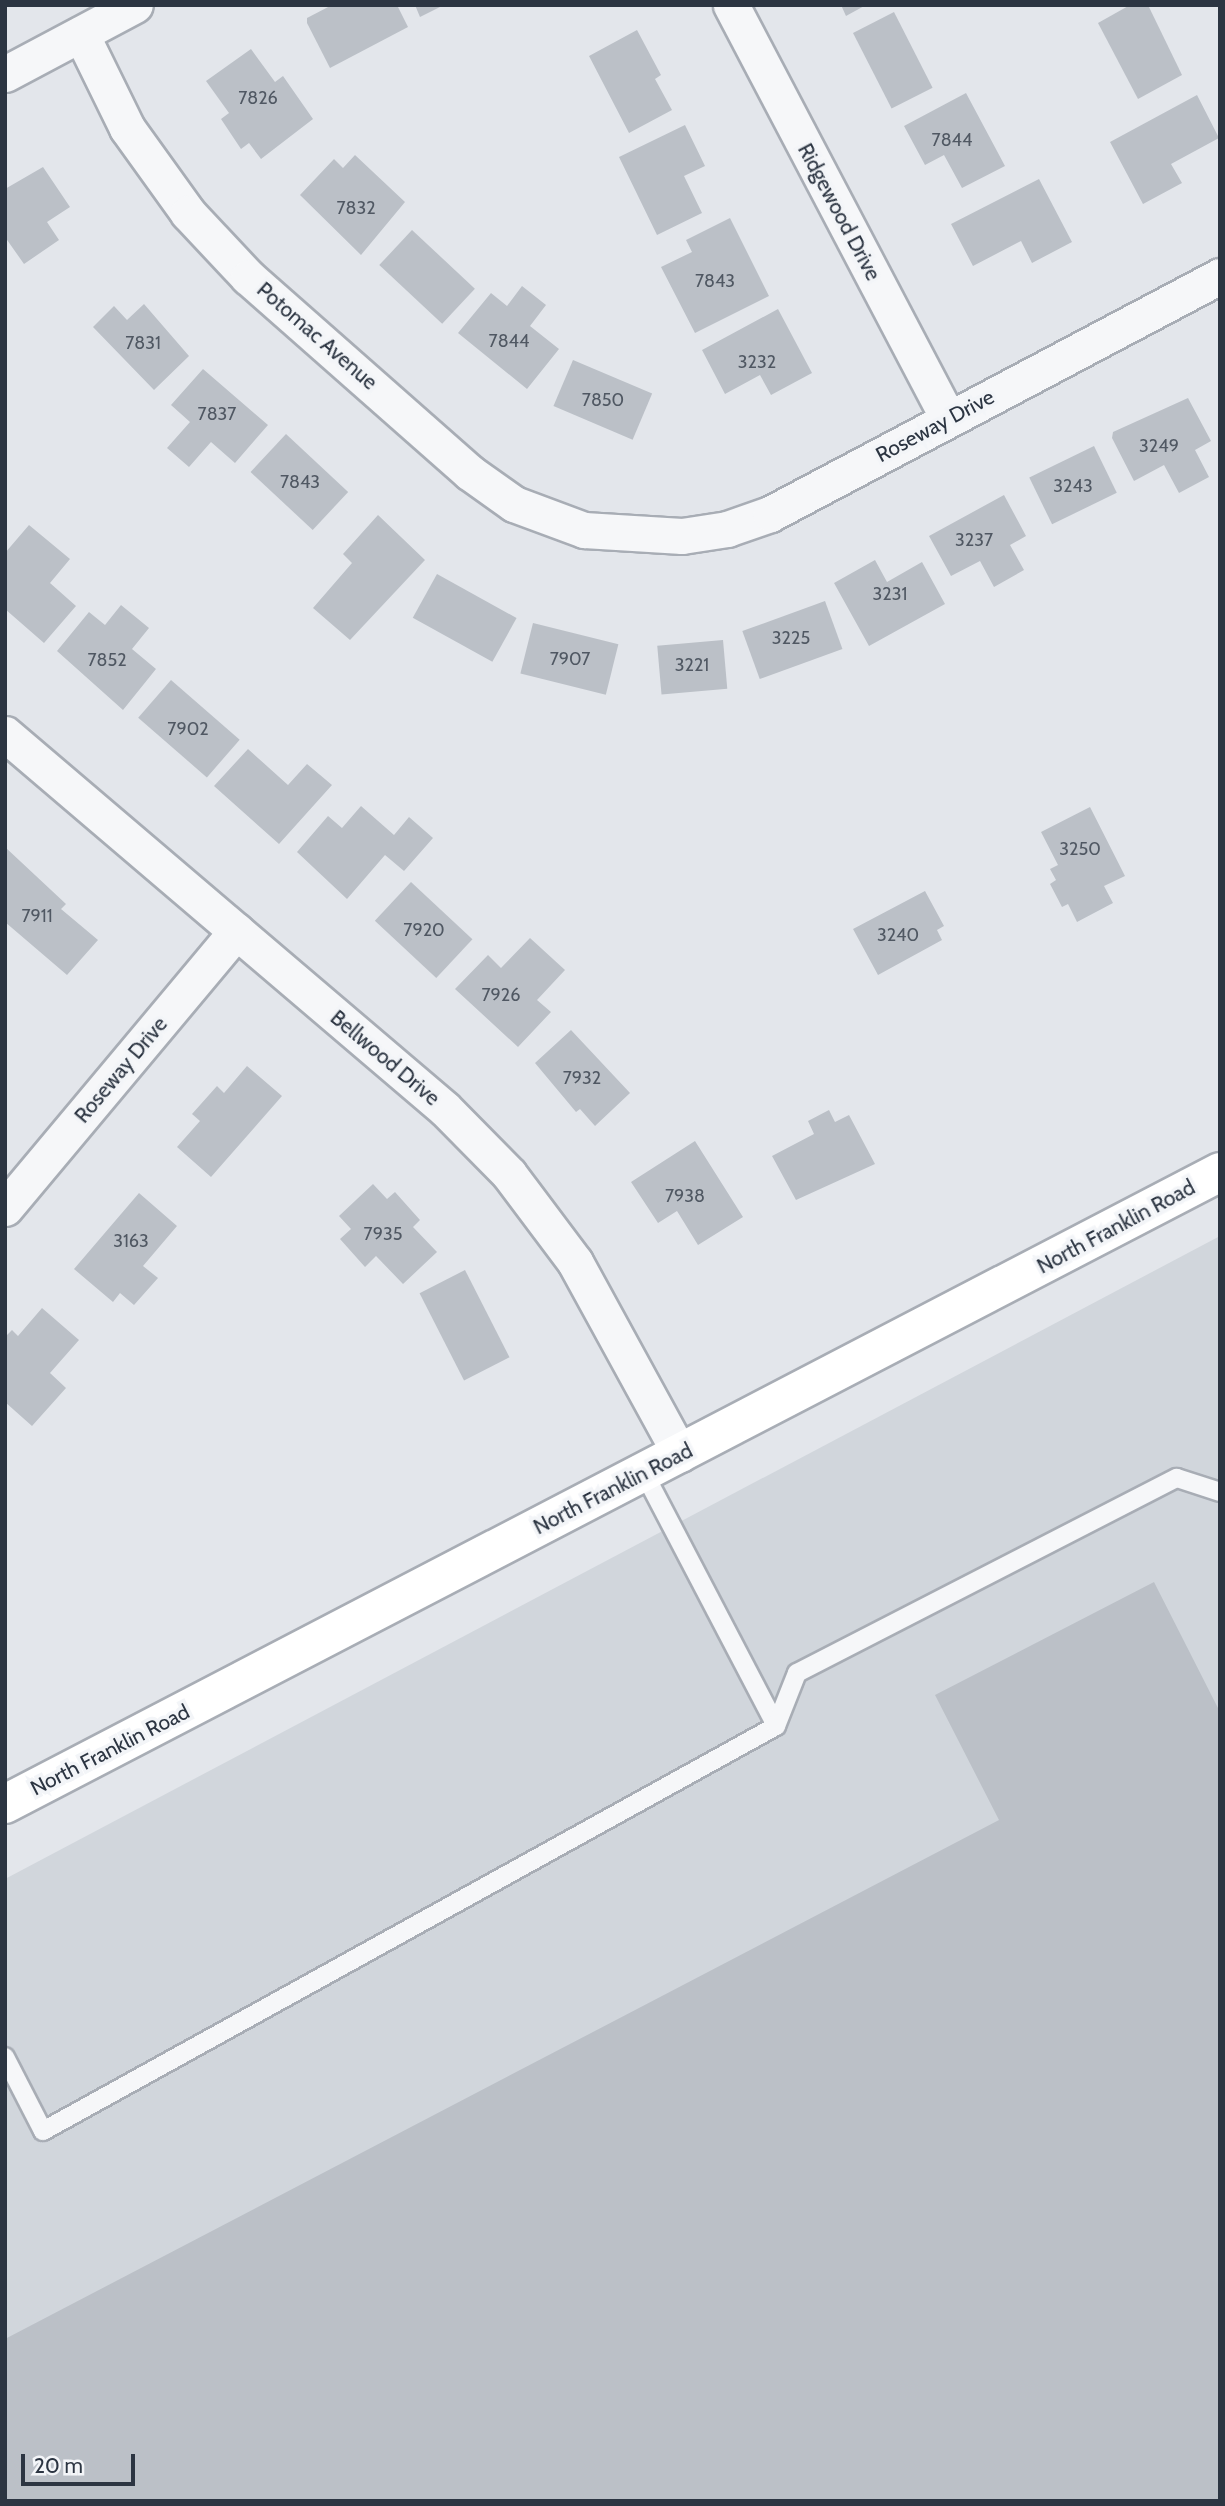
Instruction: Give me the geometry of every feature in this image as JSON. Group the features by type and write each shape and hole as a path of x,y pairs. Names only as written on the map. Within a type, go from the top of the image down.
{"main road":[{"name":"North Franklin Road","path":"5,1804 1220,1172"}],"street":[{"path":"5,74 135,5"},
{"name":"Ridgewood Drive","path":"731,5 948,419"},
{"name":"Potomac Avenue","path":"81,34 127,128 188,213 248,277 469,472 514,504 566,525 638,536"},
{"name":"Roseway Drive","path":"638,536 682,536 740,525 1220,276"},
{"name":"Bellwood Drive","path":"5,734 445,1109 509,1174 575,1262 680,1454"},
{"name":"Roseway Drive","path":"5,1208 237,932"}],"lane":[{"path":"644,1473 776,1726"},
{"path":"5,2057 43,2131 776,1726 797,1673 1177,1478 1220,1492"}],"shaded area":[{"path":"1220,1236 1220,2501 5,2501 5,1879"}],"building":[{"path":"332,5 397,5 408,27 330,68 307,18"},
{"path":"415,5 444,5 420,17"},
{"path":"841,5 866,5 846,16"},
{"path":"1130,5 1148,5 1182,75 1138,99 1098,23"},
{"path":"894,12 933,88 892,109 853,33"},
{"path":"637,30 661,75 655,79 672,110 629,133 589,56"},
{"path":"251,49 275,82 283,76 313,119 261,159 249,143 241,149 221,119 229,113 206,81"},
{"path":"966,93 1005,166 962,188 944,155 925,165 904,126"},
{"path":"1197,95 1219,138 1171,164 1182,183 1143,204 1110,142"},
{"path":"685,125 705,166 684,176 702,213 657,235 619,157"},
{"path":"355,155 405,202 361,255 300,195 334,159 343,168"},
{"path":"43,167 70,207 47,222 59,240 24,264 5,237 5,189"},
{"path":"1039,179 1072,242 1032,263 1021,241 973,266 951,224"},
{"path":"730,218 769,296 695,333 661,267 692,252 686,240"},
{"path":"412,230 475,289 442,324 379,265"},
{"path":"522,286 546,305 530,326 559,349 527,389 458,333 491,293 507,306"},
{"path":"144,304 189,356 154,390 93,327 114,306 127,320"},
{"path":"778,309 812,373 771,395 760,375 725,394 702,350"},
{"path":"573,360 652,394 633,440 553,406"},
{"path":"203,369 268,425 235,463 211,442 189,467 167,448 190,422 171,405"},
{"path":"1188,398 1211,441 1195,450 1209,477 1179,493 1164,465 1134,481 1112,438 1113,432"},
{"path":"286,434 348,492 313,530 251,472"},
{"path":"1094,446 1117,493 1052,524 1029,478"},
{"path":"1004,495 1026,536 1010,545 1024,570 994,587 980,561 951,576 929,536"},
{"path":"378,515 425,560 350,640 313,608 352,563 343,554"},
{"path":"29,525 70,559 50,583 76,606 44,643 5,609 5,553"},
{"path":"875,560 887,582 922,562 945,604 869,646 834,583"},
{"path":"437,574 517,618 492,662 413,618"},
{"path":"825,601 842,649 760,679 742,631"},
{"path":"121,605 149,628 132,649 156,669 123,710 57,651 89,612 105,625"},
{"path":"533,623 618,644 606,695 520,673"},
{"path":"723,640 727,689 662,695 657,646"},
{"path":"171,680 240,740 207,777 138,718"},
{"path":"248,749 288,785 307,764 332,785 279,844 214,786"},
{"path":"361,806 394,835 409,817 433,838 404,871 385,855 347,899 297,852 328,816 342,828"},
{"path":"1090,807 1125,876 1104,886 1113,903 1077,922 1068,904 1062,907 1050,884 1056,880 1050,869 1058,865 1041,832"},
{"path":"5,847 66,904 61,909 98,940 67,975 5,922"},
{"path":"411,882 472,939 436,978 375,921"},
{"path":"925,891 944,926 937,930 942,940 878,975 853,929"},
{"path":"530,938 565,970 537,1000 551,1012 518,1047 455,989 488,955 501,968"},
{"path":"571,1030 630,1093 595,1126 580,1109 576,1112 535,1063"},
{"path":"247,1066 282,1096 211,1177 177,1147 200,1121 192,1114 217,1086 224,1093"},
{"path":"829,1110 835,1122 849,1115 875,1164 796,1200 772,1156 814,1134 808,1121"},
{"path":"695,1141 743,1217 698,1245 677,1211 658,1223 631,1182"},
{"path":"373,1184 387,1199 395,1192 420,1220 413,1227 437,1252 403,1284 376,1256 365,1267 340,1239 351,1229 339,1216"},
{"path":"139,1193 177,1226 143,1266 158,1278 134,1305 120,1293 113,1302 74,1269"},
{"path":"465,1270 509,1357 464,1380 420,1293"},
{"path":"42,1308 79,1340 50,1373 66,1388 32,1426 5,1402 5,1337 12,1330 18,1336"},
{"path":"1154,1582 1220,1712 1220,2501 5,2501 5,2339 999,1820 935,1695"}]}
